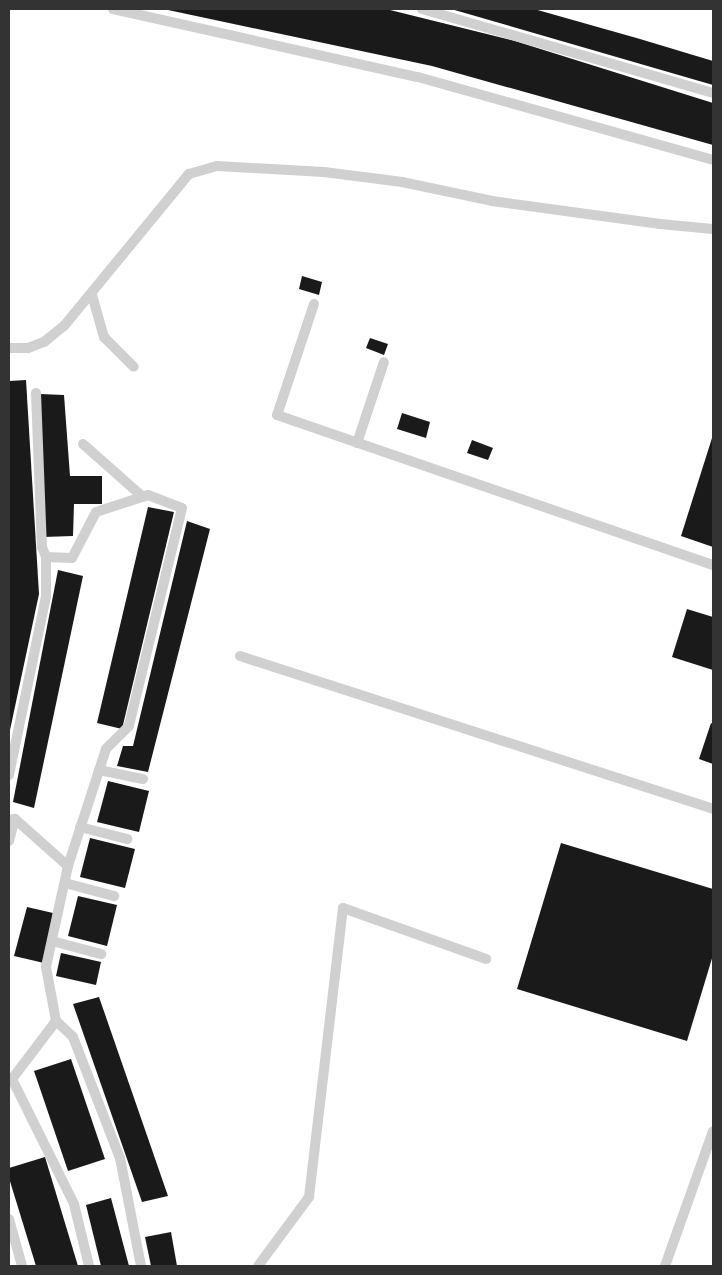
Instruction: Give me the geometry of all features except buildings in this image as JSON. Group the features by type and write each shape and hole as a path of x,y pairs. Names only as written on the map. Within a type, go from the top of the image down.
{"lane":[{"path":"114,9 418,77 713,160"},
{"path":"422,9 713,93"},
{"path":"9,348 28,348 44,342 64,326 92,295 189,174 217,166 324,172 392,181 492,201 660,224 713,229"},
{"path":"92,295 104,337 134,367"},
{"path":"314,304 277,415 713,565"},
{"path":"357,443 384,362"},
{"path":"9,775 46,596 46,557 42,547 36,393"},
{"path":"83,444 143,497"},
{"path":"46,557 72,558 96,512 148,496 182,508 129,726 106,749 68,866 46,967 56,1021 73,1037 120,1158 141,1266"},
{"path":"240,656 713,809"},
{"path":"99,770 142,779"},
{"path":"12,820 68,866"},
{"path":"9,841 12,820"},
{"path":"80,827 127,839"},
{"path":"65,883 114,896"},
{"path":"258,1266 309,1197 343,908 486,959"},
{"path":"52,941 101,954"},
{"path":"56,1021 10,1079 74,1204 89,1266"},
{"path":"665,1266 713,1131"},
{"path":"9,1219 22,1266"}]}
